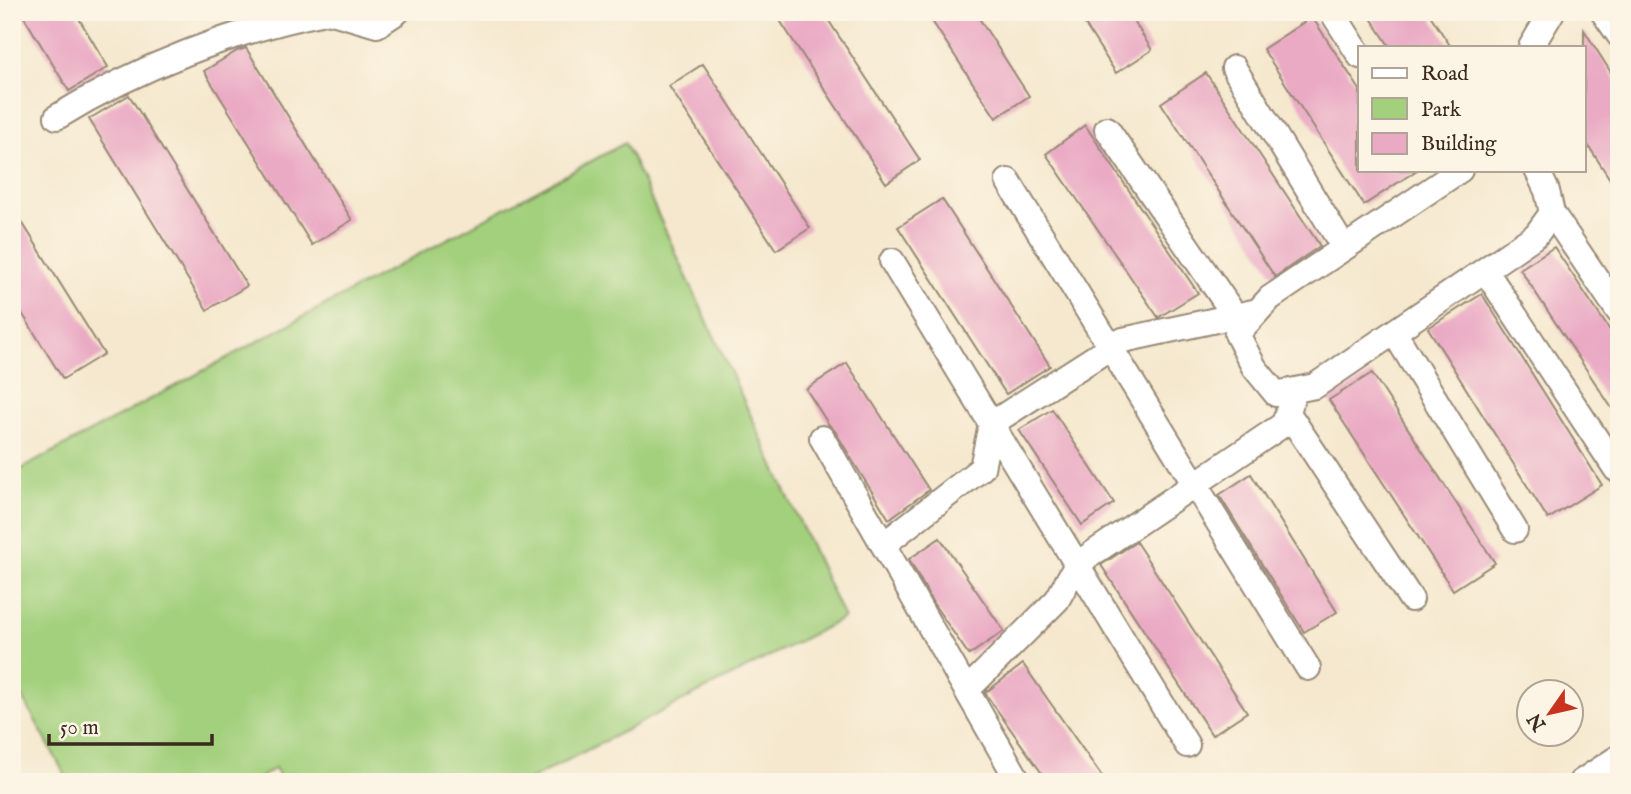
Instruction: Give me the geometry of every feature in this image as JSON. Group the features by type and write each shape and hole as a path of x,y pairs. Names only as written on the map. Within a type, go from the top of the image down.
{"street":[{"path":"57,117 90,97 190,51 279,22 325,12"},
{"path":"332,12 377,25 397,12"},
{"path":"1532,46 1552,12"},
{"path":"1603,12 1619,35"},
{"path":"1334,15 1358,53"},
{"path":"1234,68 1344,248"},
{"path":"1107,129 1247,313"},
{"path":"883,545 982,468 991,424 1123,340 1247,313 1344,248 1435,177 1453,172"},
{"path":"1538,172 1547,191 1552,213 1619,313"},
{"path":"1008,181 1308,668"},
{"path":"967,690 1057,600 1077,564 1284,424 1291,401 1536,235 1552,213"},
{"path":"892,261 1187,745"},
{"path":"1485,270 1616,469"},
{"path":"1247,313 1237,334 1254,367 1276,394 1291,401 1411,599"},
{"path":"1394,332 1516,530"},
{"path":"822,438 1019,782"},
{"path":"1581,782 1619,758"}],"green space":[{"path":"625,143 844,618 525,782 283,782 275,768 253,782 69,782 12,678 12,474"}],"building":[{"path":"21,12 75,12 108,67 69,91"},
{"path":"788,12 823,12 920,160 886,183 779,19"},
{"path":"926,12 975,12 1029,96 996,118"},
{"path":"1077,12 1128,12 1152,50 1116,73"},
{"path":"1367,12 1428,12 1450,46 1389,46"},
{"path":"1312,17 1358,87 1358,172 1414,172 1364,205 1263,49"},
{"path":"1584,30 1619,85 1619,193 1586,142"},
{"path":"246,48 352,220 312,245 204,71"},
{"path":"703,64 810,228 776,250 669,86"},
{"path":"1206,73 1320,246 1275,277 1161,103"},
{"path":"129,95 247,286 207,310 89,119"},
{"path":"1085,125 1198,293 1159,317 1046,154"},
{"path":"942,199 1050,366 1006,394 898,227"},
{"path":"12,206 104,354 63,379 12,297"},
{"path":"1554,247 1619,344 1619,419 1520,269"},
{"path":"1482,294 1602,485 1548,519 1428,328"},
{"path":"847,363 929,490 889,519 806,389"},
{"path":"1372,373 1495,563 1453,590 1329,400"},
{"path":"1052,409 1114,503 1082,525 1019,430"},
{"path":"1251,474 1337,612 1304,632 1219,495"},
{"path":"940,538 1004,631 969,655 933,603 909,559"},
{"path":"1136,542 1247,712 1212,735 1101,565"},
{"path":"1023,664 1106,782 1048,782 985,693"}]}
